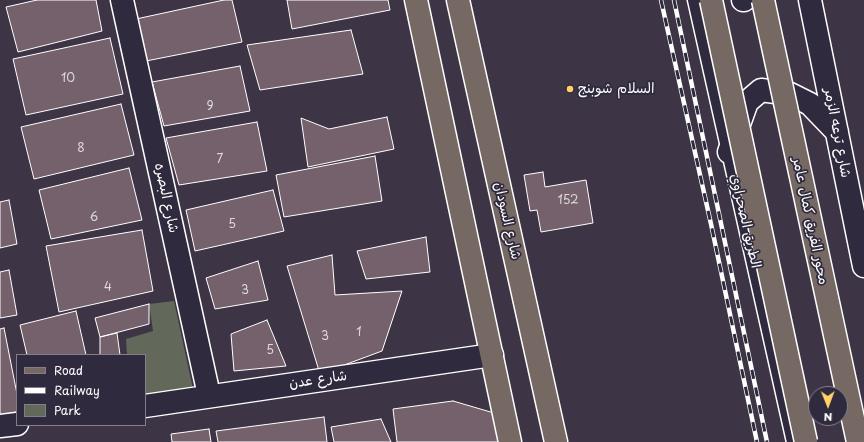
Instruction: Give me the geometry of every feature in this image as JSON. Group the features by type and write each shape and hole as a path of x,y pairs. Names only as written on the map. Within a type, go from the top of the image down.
{"main road":[{"path":"416,0 510,442"},
{"name":"شارع السودان","path":"458,0 556,442"},
{"path":"711,0 806,442"},
{"name":"محور الفريق كمال عامر","path":"763,0 858,442"}],"street":[{"name":"شارع البصره","path":"122,0 209,395"},
{"name":"شارع ترعه الزمر","path":"810,0 864,266"},
{"path":"730,152 747,102 761,90 790,94 810,104 837,132"},
{"name":"شارع عدن","path":"146,406 209,395 492,355"},
{"path":"0,426 16,424"}],"lane":[{"name":"الطريق الصحراوي","path":"696,0 794,442"}],"green space":[{"path":"174,301 193,389 146,397 146,354 127,354 126,339 153,331 149,304"}],"building":[{"path":"37,0 96,0 102,31 18,52 6,7"},
{"path":"224,0 232,0 242,42 146,61 136,19"},
{"path":"287,0 388,0 390,10 292,29"},
{"path":"351,30 363,74 260,90 247,45"},
{"path":"110,38 123,94 26,115 13,59"},
{"path":"240,66 250,111 164,126 152,82"},
{"path":"121,104 134,155 34,179 21,127"},
{"path":"387,117 394,149 308,167 301,118 329,129"},
{"path":"257,122 267,171 179,185 166,138"},
{"path":"375,156 382,201 284,217 276,175"},
{"path":"129,168 142,220 51,239 39,190"},
{"path":"543,172 545,187 586,180 593,223 541,232 537,210 530,211 524,175"},
{"path":"273,190 284,231 195,251 186,210"},
{"path":"9,200 17,244 0,248 0,202"},
{"path":"142,230 153,291 59,312 46,246"},
{"path":"426,237 430,272 366,279 357,251"},
{"path":"332,255 335,295 402,291 382,351 320,374 287,266"},
{"path":"258,261 268,300 215,309 206,278"},
{"path":"9,270 17,315 0,318 0,272"},
{"path":"149,304 149,324 100,337 95,318"},
{"path":"76,311 86,354 27,354 20,325"},
{"path":"267,320 286,366 234,371 231,334"},
{"path":"4,328 16,389 16,412 0,415 0,329"},
{"path":"117,333 120,354 100,354 100,337"},
{"path":"453,401 494,413 499,442 397,442 393,409"},
{"path":"324,417 327,442 218,442 216,431"},
{"path":"381,419 391,442 334,442 331,427"},
{"path":"209,429 211,442 172,442 171,434"}],"railway":[{"path":"661,0 711,224 757,442"},
{"path":"674,0 767,442"}],"place":[{"name":"السلام شوبنج","path":"570,89"}]}
